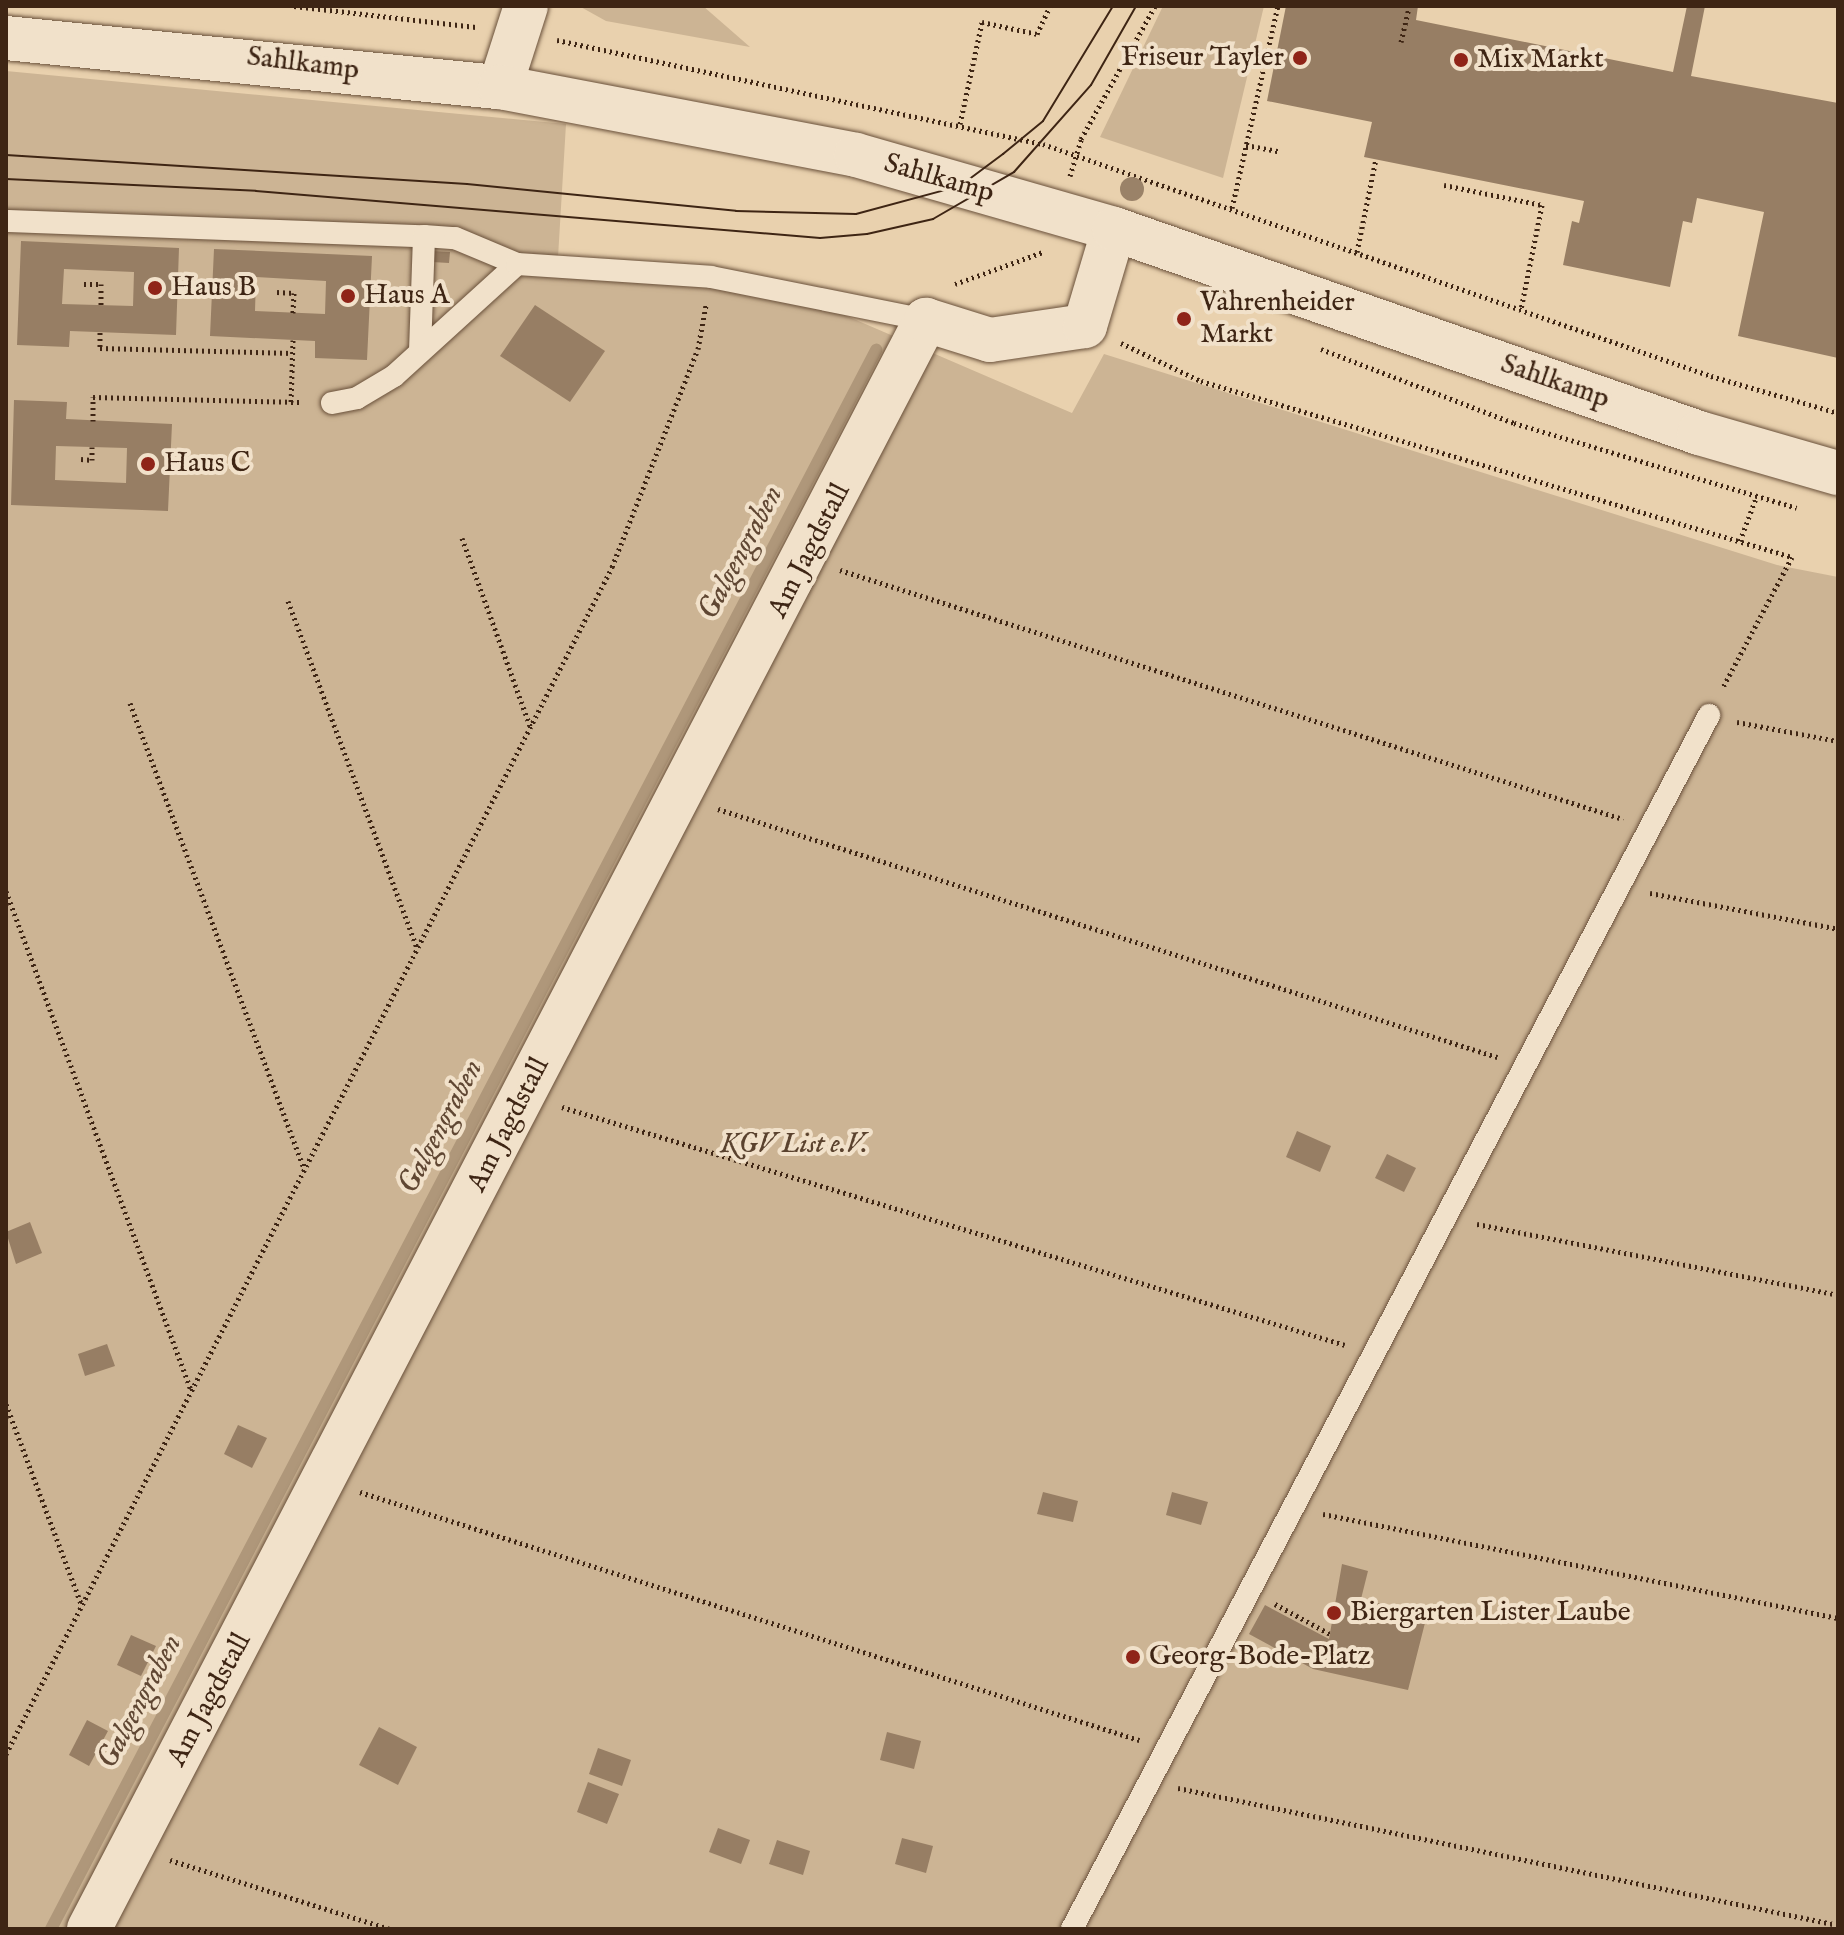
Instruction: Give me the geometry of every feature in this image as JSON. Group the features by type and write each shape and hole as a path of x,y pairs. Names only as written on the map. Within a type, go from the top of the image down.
{"street":[{"path":"500,87 522,19"},
{"name":"Sahlkamp","path":"6,38 500,87 856,155 1053,231 1114,229 1699,433 1838,473"},
{"path":"926,320 990,340 1085,326 1114,229"},
{"name":"Am Jagdstall","path":"89,1929 808,557 926,320"}],"lane":[{"path":"6,221 455,238 517,264 711,277 926,320"},
{"path":"420,351 424,236"},
{"path":"332,403 357,398 420,351 517,264"},
{"path":"1072,1929 1528,1068 1709,715"}],"path":[{"path":"294,6 522,19 1077,154 1521,310 1838,413"},
{"path":"960,124 982,22 1037,34 1050,6"},
{"path":"1033,246 1053,231 1077,154 1155,6"},
{"path":"1232,208 1278,6"},
{"path":"1401,42 1409,6"},
{"path":"1246,145 1278,151"},
{"path":"1357,252 1376,159"},
{"path":"1444,185 1542,205 1521,310"},
{"path":"926,320 939,290 1053,231"},
{"path":"6,1754 612,567 698,349 711,277"},
{"path":"84,284 101,284 101,305"},
{"path":"277,292 294,293 293,313"},
{"path":"1085,326 1201,381 1792,557 1709,715 1838,741"},
{"path":"100,332 100,348 292,353"},
{"path":"291,402 293,340"},
{"path":"93,421 93,397 332,403"},
{"path":"81,459 92,460 92,447"},
{"path":"1740,541 1756,498"},
{"path":"462,538 531,726"},
{"path":"808,557 1650,829"},
{"path":"288,601 418,948"},
{"path":"130,703 305,1168"},
{"path":"684,795 1528,1068"},
{"path":"1620,886 1838,929"},
{"path":"6,891 191,1391"},
{"path":"526,1090 558,1106 1376,1354"},
{"path":"1449,1215 1838,1295"},
{"path":"6,1404 82,1607"},
{"path":"326,1478 1167,1749"},
{"path":"1295,1508 1838,1618"},
{"path":"1250,1591 1330,1634"},
{"path":"1149,1782 1838,1925"},
{"path":"133,1848 390,1929"}],"green space":[{"path":"579,6 703,6 750,47 606,21"},
{"path":"1163,6 1264,6 1223,178 1100,137"},
{"name":"KGV List e.V.","path":"6,71 566,124 557,274 711,281 812,301 1072,413 1104,354 1777,565 1838,577 1838,1929 6,1929"}],"building":[{"path":"1286,6 1418,6 1416,20 1673,72 1687,6 1705,6 1691,76 1838,103 1838,358 1738,336 1764,212 1697,198 1692,223 1683,221 1670,287 1563,265 1572,221 1579,223 1584,201 1364,157 1372,122 1267,101"},
{"name":"Haus B","path":"21,241 179,248 176,335 70,331 69,347 17,345","holes":["64,269 134,272 133,306 62,304"]},
{"name":"Haus A","path":"214,249 372,256 367,360 315,358 315,341 210,336","holes":["256,277 326,281 325,314 255,311"]},
{"path":"432,251 450,252 449,263 432,262"},
{"path":"535,305 605,351 570,402 500,356"},
{"name":"Haus C","path":"14,400 67,402 66,419 172,424 168,511 11,505","holes":["56,446 127,448 126,483 55,480"]},
{"path":"1297,1131 1331,1146 1320,1172 1286,1157"},
{"path":"1387,1154 1416,1168 1404,1192 1375,1178"},
{"path":"30,1222 42,1253 16,1264 6,1232"},
{"path":"107,1344 115,1366 85,1376 78,1354"},
{"path":"238,1425 267,1438 252,1468 224,1454"},
{"path":"1043,1492 1078,1501 1073,1522 1037,1514"},
{"path":"1172,1492 1208,1502 1201,1525 1166,1515"},
{"path":"1342,1564 1368,1571 1361,1599 1427,1615 1408,1690 1313,1669 1249,1634 1265,1605 1329,1639"},
{"path":"131,1635 156,1646 141,1676 117,1665"},
{"path":"87,1720 108,1731 89,1766 69,1755"},
{"path":"379,1727 417,1747 398,1785 359,1765"},
{"path":"887,1732 921,1741 914,1769 880,1760"},
{"path":"598,1748 631,1760 622,1786 589,1774"},
{"path":"588,1782 619,1794 607,1824 577,1812"},
{"path":"718,1828 750,1840 741,1864 709,1852"},
{"path":"902,1838 933,1846 926,1873 895,1864"},
{"path":"777,1840 810,1851 803,1875 769,1864"}],"waterway":[{"name":"Galgengraben","path":"51,1929 876,350"}],"tram line":[{"path":"6,155 467,184 736,211 856,214 960,186 1003,154 1043,121 1113,6"},
{"path":"6,179 256,191 820,238 867,234 933,219 1014,172 1091,85 1136,6"}],"place":[{"name":"Friseur Tayler","path":"1300,58"},
{"name":"Mix Markt","path":"1461,60"},
{"name":"Haus B","path":"155,288"},
{"name":"Haus A","path":"348,296"},
{"name":"Vahrenheider Markt","path":"1184,319"},
{"name":"Haus C","path":"148,464"},
{"name":"Biergarten Lister Laube","path":"1334,1613"},
{"name":"Georg-Bode-Platz","path":"1133,1657"}]}
